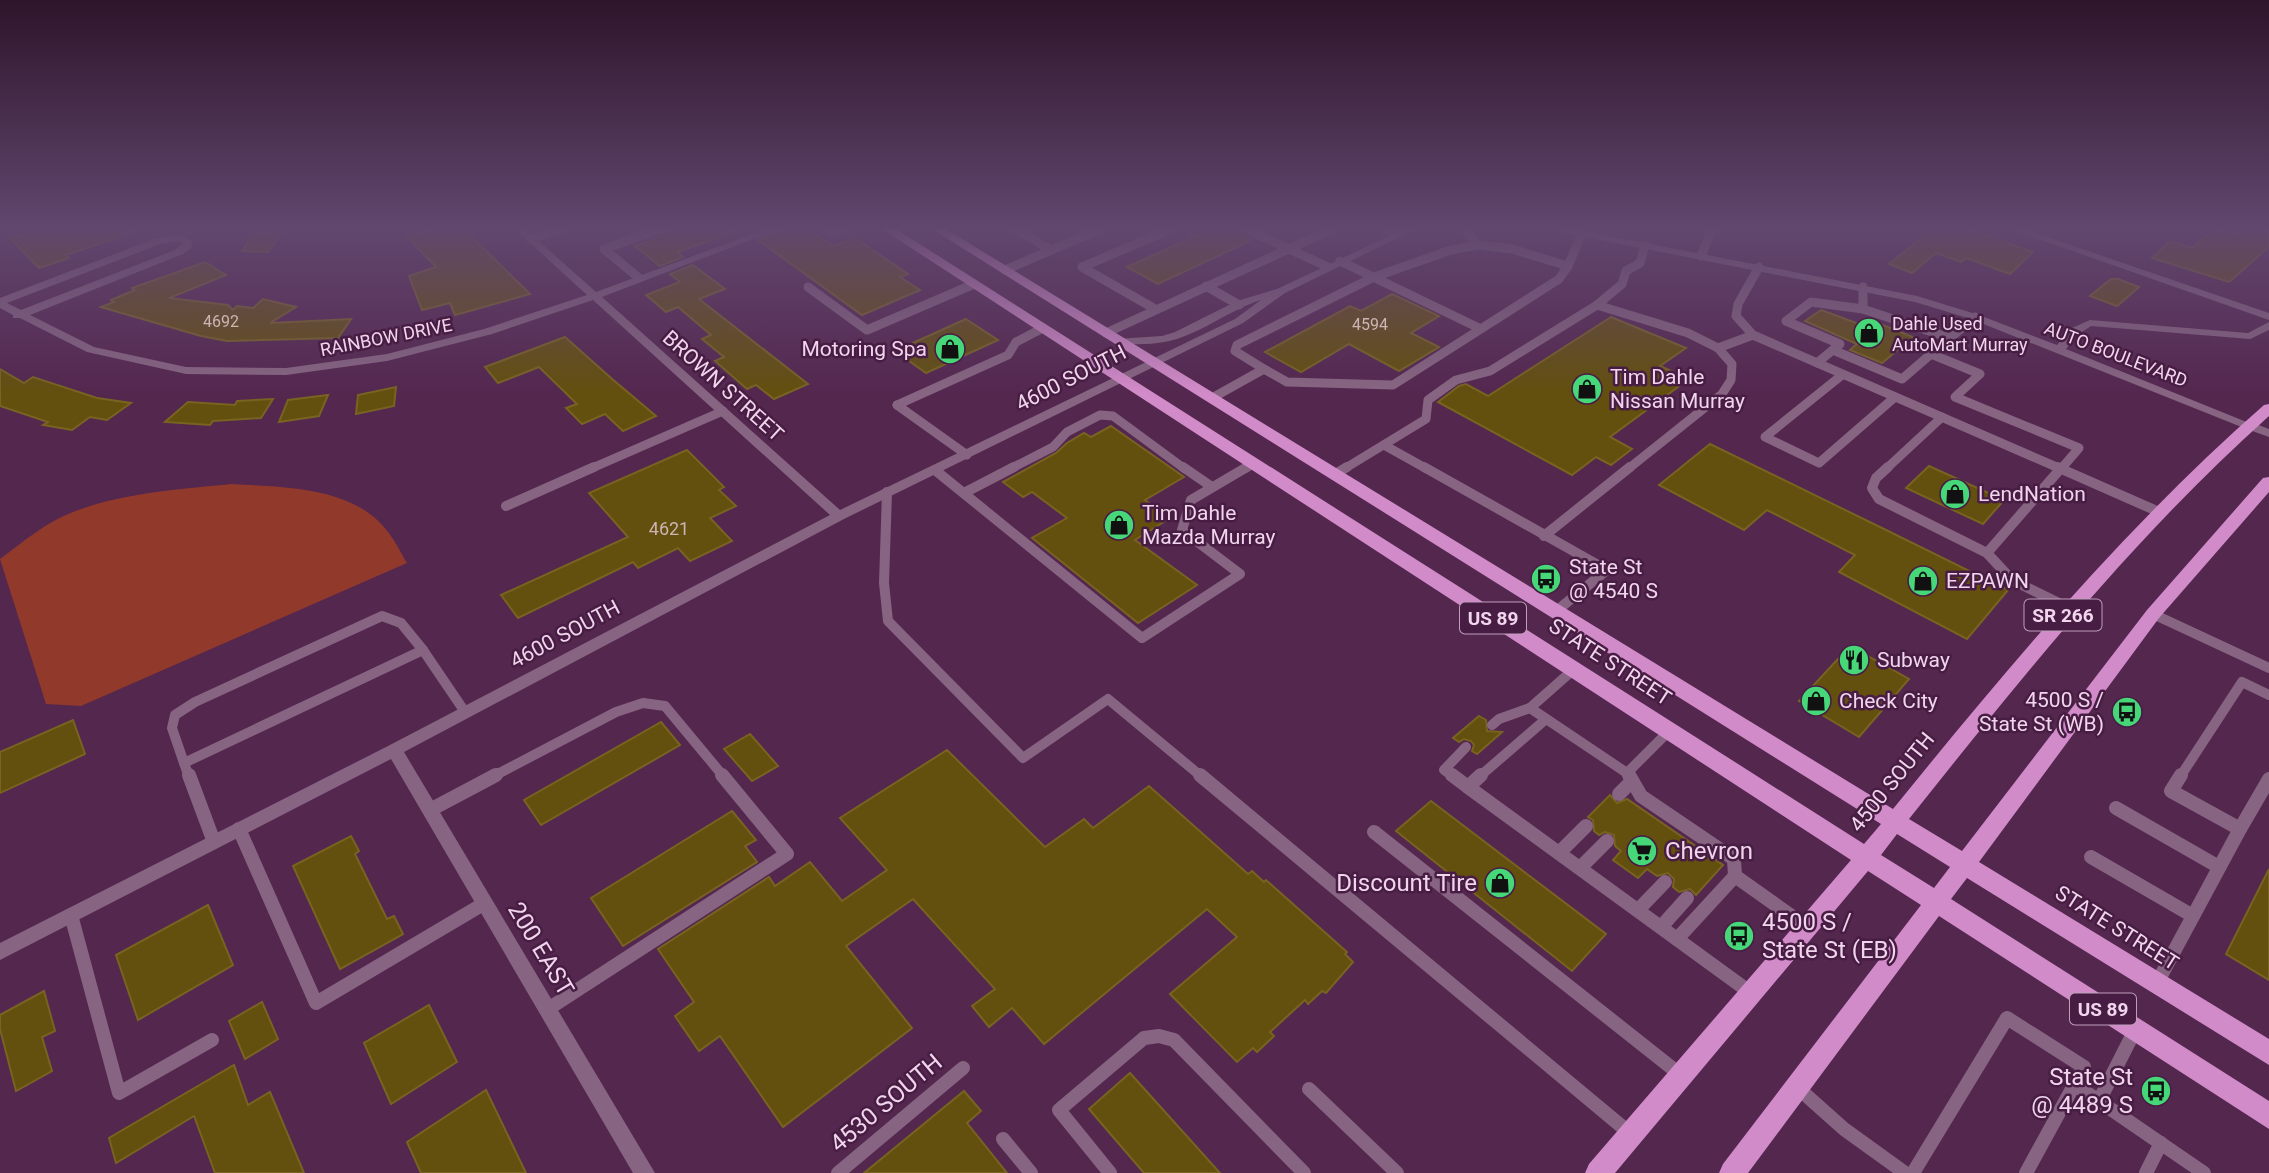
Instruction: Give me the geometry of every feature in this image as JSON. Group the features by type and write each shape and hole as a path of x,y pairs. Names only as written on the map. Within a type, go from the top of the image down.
{"main road":[{"name":"STATE STREET","path":"974,284 2269,1116"},
{"name":"STATE STREET","path":"1027,284 2269,1053"},
{"name":"4500 SOUTH","path":"1598,1173 1807,927 2069,608 2157,511 2269,408"},
{"name":"SR 266","path":"1732,1173 2153,614 2269,482"}],"street":[{"path":"0,303 49,284"},
{"path":"17,316 97,284"},
{"name":"BROWN STREET","path":"581,284 839,516"},
{"name":"RAINBOW DRIVE","path":"0,303 51,336 115,359 198,371 264,372 341,365 435,347 505,328 623,284"},
{"path":"1120,341 1171,337 1239,304 1295,284"},
{"name":"AUTO BOULEVARD","path":"1851,284 1917,299 1975,317 2269,433"},
{"path":"2173,284 2269,317"},
{"path":"1153,362 1239,321 1280,291"},
{"path":"2059,351 2071,333 2079,326 2090,323 2182,333 2250,336 2269,325"},
{"name":"4600 SOUTH","path":"0,952 394,750 839,516 1153,362"},
{"name":"200 EAST","path":"394,750 645,1173"}],"lane":[{"path":"808,287 867,330 974,284"},
{"path":"1111,284 1154,309"},
{"path":"1106,333 1211,284"},
{"path":"1360,284 1237,345 1235,351 1287,382 1393,384 1551,284"},
{"path":"1388,284 1479,328"},
{"path":"1334,475 1426,419 1428,400 1438,390 1470,374 1490,371 1597,305 1622,284"},
{"path":"1749,284 1738,304 1736,316 1754,335 2157,511"},
{"path":"1206,286 1239,304"},
{"path":"1863,286 1863,309"},
{"path":"1817,363 1840,344 1786,321 1811,302 1863,309 1950,338"},
{"path":"1544,536 1722,394 1731,380 1732,365 1718,348 1688,332 1597,305"},
{"path":"1833,350 1902,379 1975,317"},
{"path":"967,455 897,405 1008,355 1016,342 1043,328"},
{"path":"1718,348 1754,335"},
{"path":"1931,354 1980,374 1955,397 2078,448 1987,553"},
{"path":"1212,398 1264,369"},
{"path":"1842,374 1765,438 1819,463 1895,397"},
{"path":"1873,388 1890,374"},
{"path":"506,506 723,411"},
{"path":"964,493 1053,447 1067,432 1100,415 1113,416 1127,425 1160,452 1212,487"},
{"path":"1942,417 1875,478 1872,488 1879,499 1987,553 1994,566 2025,589 2069,608"},
{"path":"1384,445 1607,570 1555,612"},
{"path":"935,470 1142,638 1240,574 1182,530 1191,500 1253,464"},
{"path":"887,492 884,583 888,621 1023,758 1108,699 1632,1135"},
{"path":"2153,614 2269,668"},
{"path":"214,842 172,728 174,715 195,702 382,616 393,616 403,622 465,712"},
{"path":"184,763 423,650"},
{"path":"1492,725 1499,719 1530,708 1573,670"},
{"path":"2240,829 2171,791 2242,682 2269,695"},
{"path":"430,810 589,724 643,703 653,704 665,706 788,854 548,1009"},
{"path":"1530,708 1630,777 1643,804 1722,858 1734,859 1735,876 1677,939"},
{"path":"1468,787 1546,719"},
{"path":"1619,794 1669,731"},
{"path":"1466,747 1444,770 1751,993"},
{"path":"2157,983 2269,779"},
{"path":"2116,808 2219,867"},
{"path":"1559,853 1587,826"},
{"path":"239,829 316,1003 485,903"},
{"path":"1374,832 1682,1076"},
{"path":"1580,868 1607,841"},
{"path":"2091,858 2193,916"},
{"path":"1735,876 1807,927"},
{"path":"1638,911 1665,882"},
{"path":"1661,927 1687,898"},
{"path":"71,915 119,1093 212,1040"},
{"path":"1913,1173 2007,1018 2084,1067 2026,1173"},
{"path":"2099,1101 2135,1030"},
{"path":"1110,1173 1059,1110 1143,1038 1155,1035 1174,1040 1304,1173"},
{"name":"4530 SOUTH","path":"838,1173 963,1068"},
{"path":"2075,1084 2204,1173"},
{"path":"1798,1088 1844,1129 1905,1173"},
{"path":"1309,1089 1397,1173"},
{"path":"1003,1139 1031,1173"},
{"path":"2146,1173 2161,1143"}],"shaded area":[{"path":"232,484 313,491 352,503 384,527 407,563 81,706 46,704 0,559 53,521 73,512 111,500"}],"building":[{"path":"144,284 204,284 169,298 228,305 233,310 237,306 253,308 263,299 296,307 270,323 351,319 338,338 227,341 101,307 135,290 132,288"},
{"path":"412,284 520,284 530,294 455,315 450,303 422,310"},
{"path":"675,284 718,284 725,289 699,299 808,384 774,399 756,385 747,389 715,361 724,357 702,339 711,335 678,307 666,312 646,295"},
{"path":"819,284 910,284 920,290 862,315"},
{"path":"2105,284 2130,284 2139,287 2117,306 2090,296"},
{"path":"1392,294 1439,316 1411,333 1439,347 1399,371 1349,344 1301,372 1265,352 1350,306 1361,311"},
{"name":"Dahle Used AutoMart Murray","path":"1821,310 1875,330 1883,325 1913,337 1882,363 1850,350 1857,344 1805,321"},
{"name":"Tim Dahle Nissan Murray","path":"1611,317 1686,348 1660,366 1689,379 1610,437 1632,449 1611,465 1596,457 1572,475 1438,402 1459,386 1466,384 1488,396"},
{"path":"966,319 998,340 926,373 895,351"},
{"path":"565,337 656,416 623,431 605,414 582,424 566,408 577,404 539,367 498,383 485,367"},
{"path":"0,369 24,383 33,377 97,398 131,403 107,420 90,417 72,430 43,425 48,422 0,406"},
{"path":"396,387 394,406 356,414 358,395"},
{"path":"328,395 319,416 279,422 288,400"},
{"path":"273,399 261,418 213,421 210,425 165,422 188,402 235,405 237,401"},
{"name":"Tim Dahle Mazda Murray","path":"1111,426 1184,477 1145,500 1170,518 1135,540 1197,585 1138,623 1032,538 1067,518 1032,492 1023,497 1003,482 1056,453 1084,433 1091,437"},
{"path":"1710,444 2008,590 1967,639 1839,572 1855,555 1767,510 1744,530 1659,485"},
{"path":"687,450 724,487 719,490 736,506 710,518 732,541 690,561 678,548 638,568 633,562 518,618 501,595 628,537 589,493"},
{"name":"LendNation","path":"1929,466 2004,500 1983,524 1906,488"},
{"path":"1850,646 1909,679 1859,737 1799,701"},
{"path":"1479,716 1486,720 1487,731 1502,732 1477,754 1472,751 1474,745 1471,741 1464,739 1459,742 1453,738"},
{"path":"73,720 85,754 0,793 0,752"},
{"path":"661,722 680,745 541,825 524,800"},
{"path":"750,734 778,766 752,781 724,749"},
{"path":"947,750 1045,847 1084,819 1093,828 1149,786 1248,874 1252,871 1264,882 1266,880 1347,952 1345,954 1353,962 1326,993 1322,991 1308,1004 1305,1000 1270,1032 1274,1036 1257,1052 1253,1048 1237,1062 1170,994 1237,937 1207,909 1044,1044 1012,1008 989,1027 972,1006 995,989 913,899 846,946 912,1028 783,1127 720,1036 699,1051 675,1016 694,1002 658,949 769,877 775,886 810,862 842,901 887,870 840,818"},
{"name":"Chevron","path":"1610,795 1617,803 1627,799 1723,865 1696,895 1690,889 1679,892 1673,887 1674,879 1668,873 1657,876 1647,869 1638,878 1613,860 1621,851 1615,846 1614,835 1605,832 1599,835 1594,831 1593,820 1588,817"},
{"name":"Discount Tire","path":"1431,801 1606,934 1572,971 1396,831"},
{"path":"732,811 756,840 745,846 757,862 623,946 591,898"},
{"path":"351,836 359,851 355,854 387,919 394,916 403,934 340,969 293,866"},
{"path":"2269,869 2269,980 2226,954"},
{"path":"208,905 233,965 138,1020 116,955"},
{"path":"44,991 55,1031 42,1037 52,1071 16,1091 0,1029 0,1015"},
{"path":"262,1002 278,1039 245,1059 229,1021"},
{"path":"429,1005 457,1062 391,1104 364,1043"},
{"path":"234,1065 248,1105 270,1092 304,1173 215,1173 194,1116 116,1163 109,1138"},
{"path":"1130,1073 1220,1173 1144,1173 1089,1109"},
{"path":"486,1090 526,1173 421,1173 407,1142"},
{"path":"964,1091 981,1111 967,1123 1007,1173 864,1173"}],"place":[{"name":"Dahle Used AutoMart Murray","path":"1869,333"},
{"name":"Motoring Spa","path":"950,349"},
{"name":"Tim Dahle Nissan Murray","path":"1587,389"},
{"name":"LendNation","path":"1955,494"},
{"name":"Tim Dahle Mazda Murray","path":"1119,525"},
{"name":"State St @ 4540 S","path":"1546,579"},
{"name":"EZPAWN","path":"1923,581"},
{"name":"Subway","path":"1854,660"},
{"name":"Check City","path":"1816,701"},
{"name":"4500 S / State St (WB)","path":"2127,712"},
{"name":"Chevron","path":"1642,851"},
{"name":"Discount Tire","path":"1500,883"},
{"name":"4500 S / State St (EB)","path":"1739,936"},
{"name":"State St @ 4489 S","path":"2156,1091"}]}
